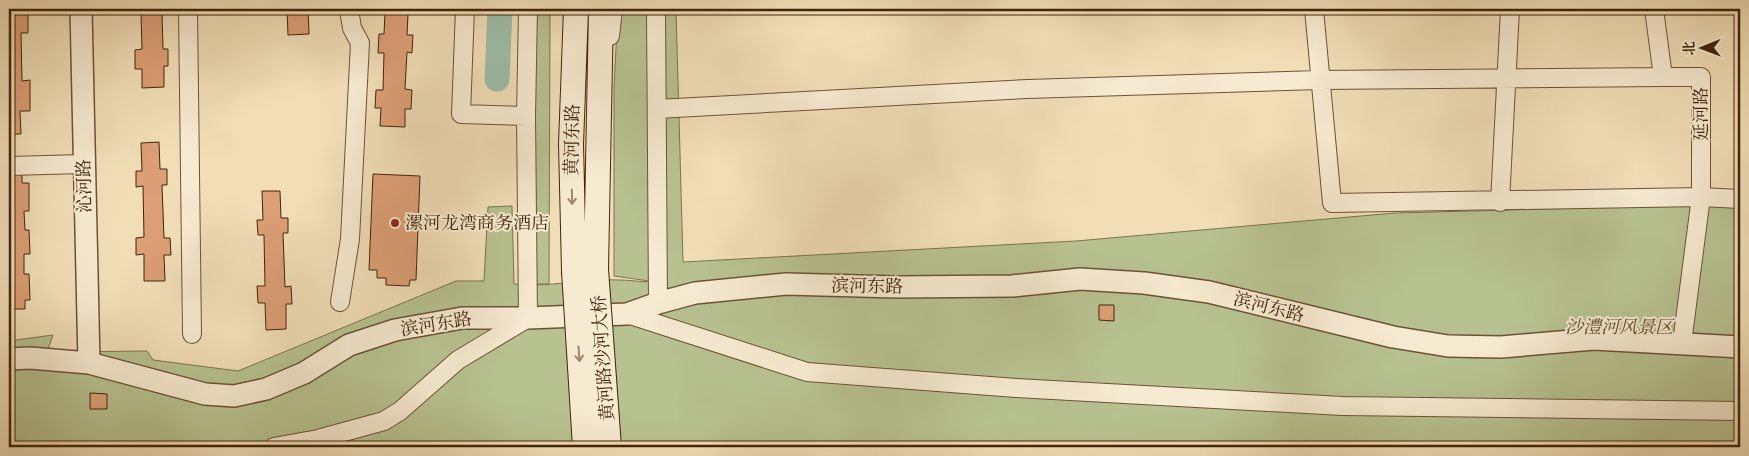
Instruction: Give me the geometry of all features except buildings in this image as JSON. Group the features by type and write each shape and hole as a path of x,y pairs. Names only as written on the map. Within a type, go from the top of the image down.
{"main road":[{"name":"黄河东路","path":"576,9 571,144 585,270"},
{"name":"黄河东路","path":"585,270 599,148 601,9"},
{"name":"黄河路沙河大桥","path":"585,270 585,447"},
{"name":"黄河路沙河大桥","path":"585,270 609,447"}],"street":[{"name":"沁河路","path":"81,9 83,164 89,363"},
{"path":"188,9 192,334"},
{"path":"340,302 350,239 360,43 352,28 350,9"},
{"path":"465,9 461,114 526,116"},
{"path":"274,447 318,439 384,421 400,411 458,360 528,318 526,116 528,9"},
{"path":"568,9 571,144"},
{"path":"599,148 613,9"},
{"path":"656,9 658,303"},
{"path":"1314,9 1332,203 1500,202 1701,197 1740,199"},
{"path":"1500,202 1510,9"},
{"path":"657,109 1027,89 1320,80 1663,77 1654,9"},
{"name":"延河路","path":"1663,77 1701,77 1701,197"},
{"path":"9,166 83,164"},
{"path":"1682,343 1701,197"},
{"name":"滨河东路","path":"9,360 30,358 89,363 204,394 234,396 266,389 304,373 349,345 395,330 462,318 528,318 626,314 658,303 695,294 786,284 897,287 1012,286 1080,279 1144,283 1209,292 1393,337 1448,346 1501,347 1594,339 1740,347"},
{"path":"626,314 808,372 1016,388 1342,406 1740,411"}],"green space":[{"path":"537,9 550,9 549,284 535,284 534,145"},
{"path":"618,9 648,9 649,281 614,276 614,87"},
{"name":"沙澧河风景区","path":"660,9 676,9 683,262 1076,241 1395,213 1700,205 1740,207 1740,447 9,447 9,341 53,335 47,352 147,351 153,360 238,371 456,281 484,281 488,207 512,206 514,284 541,285 593,280 646,282 662,280"}],"waterway":[{"path":"497,79 500,9"}],"place":[{"name":"漯河龙湾商务酒店","path":"395,223"}]}
